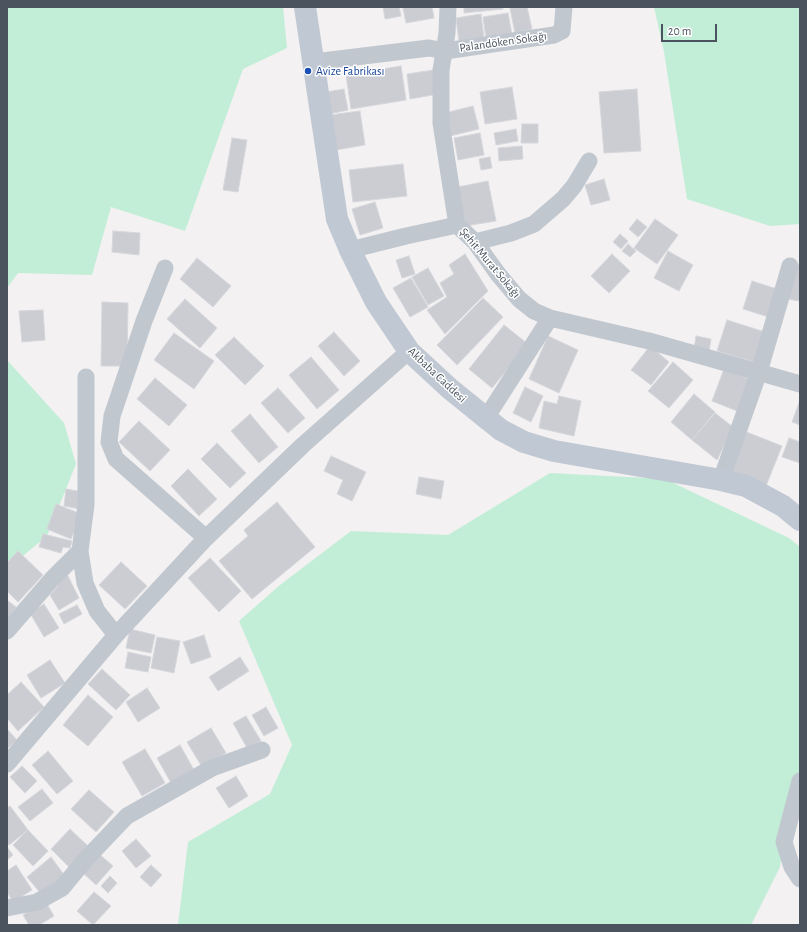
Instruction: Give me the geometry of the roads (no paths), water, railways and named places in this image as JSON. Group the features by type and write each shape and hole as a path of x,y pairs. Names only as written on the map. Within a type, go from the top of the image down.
{"main road":[{"name":"Akbaba Caddesi","path":"305,7 337,219 350,250 376,302 409,350 449,388 486,418 501,430 524,442 554,451 721,480 746,486 783,506 800,520"}],"street":[{"name":"Şehit Murat Sokağı","path":"448,7 447,33 441,70 441,123 457,225 475,242 498,274 519,299 534,311 550,318 649,341 800,384"},
{"name":"Palandöken Sokağı","path":"314,62 429,48 445,51 554,35 562,31 564,7"},
{"path":"475,242 511,233 534,224 564,198 574,186 589,161"},
{"path":"350,250 457,225"},
{"path":"721,480 759,372 790,266"},
{"path":"165,268 144,321 112,416 109,442 116,459 206,538"},
{"path":"486,418 550,318"},
{"path":"7,764 116,635 206,538 303,445 409,350"},
{"path":"86,378 86,505 80,552 85,583 97,611 116,635"},
{"path":"7,631 52,579 80,552"},
{"path":"7,908 37,902 62,888 85,860 128,816 212,768 262,750"},
{"path":"800,781 784,842 792,867 800,879"}],"place":[{"name":"Avize Fabrikası","path":"308,71"}]}
